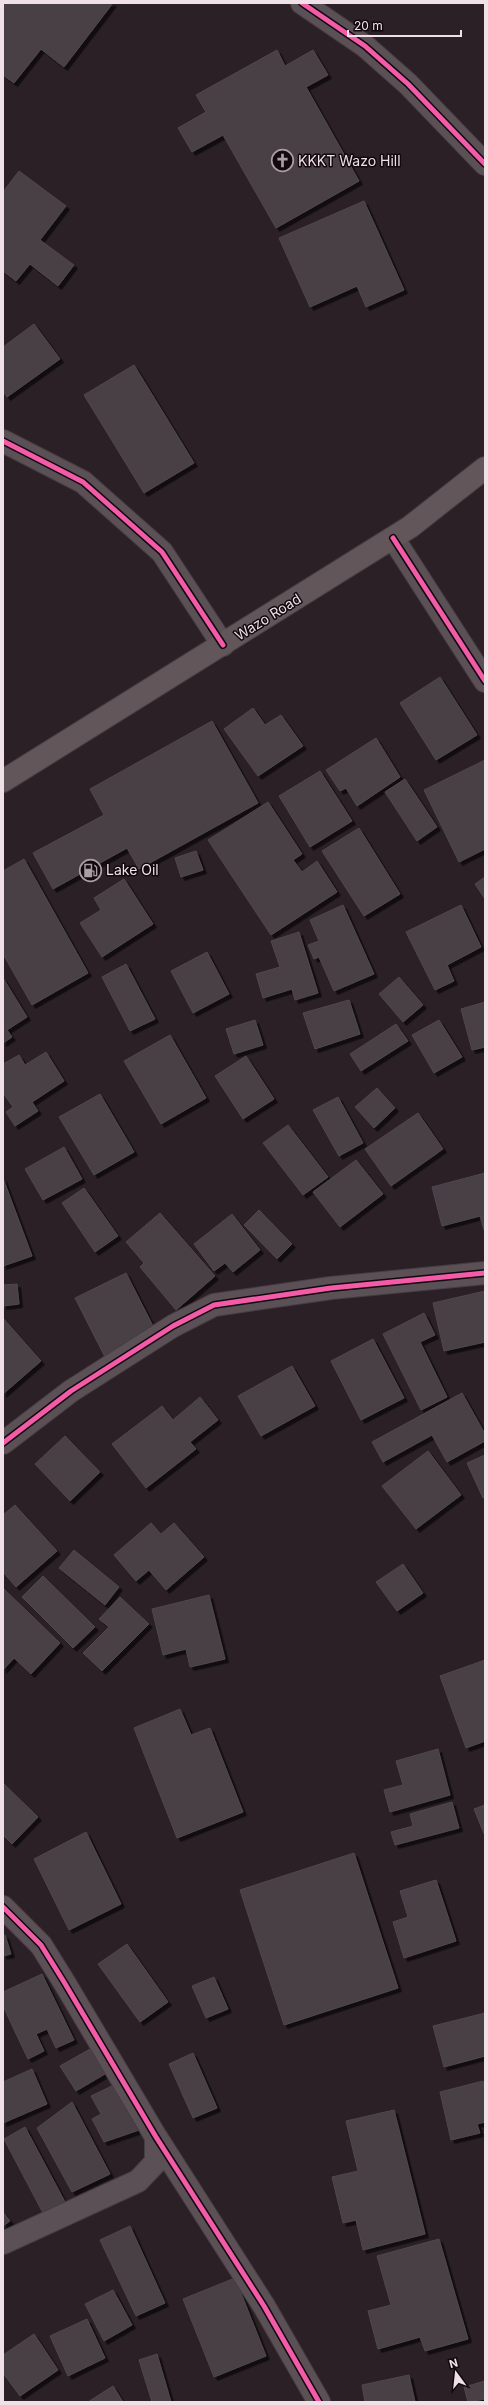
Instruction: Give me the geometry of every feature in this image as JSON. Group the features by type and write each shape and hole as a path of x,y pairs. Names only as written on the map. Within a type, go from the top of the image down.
{"main road":[{"name":"Wazo Road","path":"3,782 393,538 485,468"}],"street":[{"path":"302,3 366,46 408,84 485,164"},
{"path":"3,441 83,482 162,552 222,645"},
{"path":"393,538 485,681"},
{"path":"3,1443 71,1391 173,1326 214,1305 331,1288 485,1273"},
{"path":"3,1907 41,1946 156,2137 264,2306 319,2402"},
{"path":"3,2243 138,2181 156,2162 156,2137"}],"building":[{"path":"3,3 113,3 64,67 41,49 14,83 3,75"},
{"path":"277,50 285,66 313,50 328,75 306,87 359,181 276,228 223,135 192,152 178,128 206,112 196,95"},
{"path":"19,171 66,206 40,240 74,265 58,286 30,264 16,281 3,271 3,192"},
{"path":"364,201 404,290 366,307 357,286 310,307 279,238"},
{"path":"34,324 60,359 7,397 3,391 3,347"},
{"path":"134,365 194,463 144,493 84,395"},
{"path":"440,677 477,735 436,760 400,703"},
{"path":"253,708 265,725 281,715 303,746 258,776 224,729"},
{"path":"212,721 258,803 139,869 127,848 53,889 33,853 104,815 90,789"},
{"path":"376,738 400,777 357,806 346,788 340,791 326,770"},
{"path":"485,760 485,849 459,862 424,790"},
{"path":"320,771 352,821 310,847 279,796"},
{"path":"405,779 437,827 417,841 385,792"},
{"path":"268,802 302,854 293,860 302,872 317,861 337,892 271,935 208,840"},
{"path":"359,828 400,894 364,916 322,851"},
{"path":"196,851 203,870 181,877 175,858"},
{"path":"24,859 88,973 32,1005 3,954 3,871"},
{"path":"485,877 485,899 475,884"},
{"path":"124,879 153,924 102,957 80,923 101,910 94,898"},
{"path":"343,905 374,974 334,991 319,957 314,959 308,945 319,941 310,920"},
{"path":"461,905 481,947 447,965 454,981 435,990 406,932"},
{"path":"299,932 318,993 295,1000 292,989 263,998 256,974 280,967 271,941"},
{"path":"207,952 229,994 193,1013 171,971"},
{"path":"126,964 155,1019 130,1031 102,977"},
{"path":"399,977 423,1005 403,1022 379,994"},
{"path":"3,978 27,1017 7,1030 12,1037 3,1043"},
{"path":"349,1000 360,1034 315,1049 303,1013"},
{"path":"485,1002 485,1047 472,1050 461,1009"},
{"path":"255,1020 263,1045 234,1054 226,1029"},
{"path":"439,1020 462,1057 434,1073 412,1035"},
{"path":"396,1024 408,1041 361,1071 350,1054"},
{"path":"170,1035 206,1098 161,1124 124,1061"},
{"path":"46,1052 64,1081 32,1102 38,1111 15,1126 6,1112 13,1107 3,1093 3,1064 19,1055 25,1065"},
{"path":"246,1056 274,1099 243,1119 215,1076"},
{"path":"377,1088 395,1108 374,1128 355,1107"},
{"path":"100,1094 134,1152 94,1175 59,1117"},
{"path":"338,1097 363,1143 339,1156 313,1110"},
{"path":"418,1113 443,1149 391,1186 365,1149"},
{"path":"288,1125 328,1177 303,1195 263,1143"},
{"path":"64,1147 82,1179 43,1200 25,1169"},
{"path":"356,1160 383,1194 340,1227 313,1192"},
{"path":"485,1173 485,1233 480,1216 442,1226 432,1187"},
{"path":"3,1178 32,1256 3,1266"},
{"path":"84,1188 118,1236 95,1252 62,1203"},
{"path":"259,1210 292,1244 277,1259 244,1225"},
{"path":"160,1213 215,1276 176,1310 140,1267 144,1263 126,1242"},
{"path":"232,1214 260,1250 233,1272 225,1263 214,1271 194,1244"},
{"path":"126,1273 156,1332 105,1357 75,1298"},
{"path":"17,1284 19,1304 3,1306 3,1285"},
{"path":"485,1291 485,1342 444,1351 433,1303"},
{"path":"424,1313 435,1335 420,1342 447,1397 421,1410 383,1334"},
{"path":"3,1318 41,1361 3,1394"},
{"path":"373,1339 404,1398 361,1420 331,1361"},
{"path":"292,1366 315,1406 261,1436 238,1396"},
{"path":"462,1393 485,1434 485,1441 447,1462 432,1435 383,1462 372,1442"},
{"path":"200,1397 218,1420 190,1442 196,1449 146,1488 112,1444 162,1406 173,1420"},
{"path":"65,1436 100,1472 70,1501 35,1464"},
{"path":"428,1451 461,1495 416,1529 382,1486"},
{"path":"485,1455 485,1497 483,1498 467,1463"},
{"path":"15,1505 57,1551 16,1587 3,1572 3,1515"},
{"path":"151,1523 161,1534 174,1523 204,1557 166,1590 149,1570 136,1581 114,1555"},
{"path":"74,1550 119,1587 105,1605 59,1568"},
{"path":"403,1564 423,1593 397,1611 376,1582"},
{"path":"43,1576 95,1627 73,1648 22,1597"},
{"path":"3,1588 60,1643 31,1674 14,1658 3,1670"},
{"path":"209,1595 225,1659 190,1667 186,1649 163,1655 152,1609"},
{"path":"120,1597 149,1624 102,1671 83,1653 109,1627 99,1619"},
{"path":"485,1660 485,1741 466,1748 440,1676"},
{"path":"180,1709 191,1735 210,1728 243,1812 177,1838 134,1728"},
{"path":"438,1749 450,1795 390,1812 384,1790 403,1785 396,1761"},
{"path":"3,1783 38,1817 12,1844 3,1835"},
{"path":"452,1802 459,1828 395,1845 391,1832 413,1826 410,1814"},
{"path":"485,1805 485,1836 474,1809"},
{"path":"86,1832 121,1904 69,1930 34,1859"},
{"path":"354,1853 398,1988 284,2025 240,1890"},
{"path":"436,1880 456,1941 404,1958 393,1922 408,1917 400,1891"},
{"path":"5,1935 11,1954 3,1956 3,1936"},
{"path":"127,1944 168,2002 140,2022 98,1964"},
{"path":"42,1974 74,2040 56,2048 47,2029 36,2034 44,2051 28,2059 3,2006 3,1992"},
{"path":"214,1977 228,2009 206,2018 192,1986"},
{"path":"485,2013 485,2056 444,2067 433,2026"},
{"path":"90,2049 105,2074 76,2091 60,2066"},
{"path":"193,2053 217,2108 193,2118 169,2064"},
{"path":"32,2069 47,2104 3,2123 3,2082"},
{"path":"483,2081 485,2091 485,2122 477,2124 480,2133 451,2140 440,2092"},
{"path":"116,2084 139,2130 104,2142 92,2119 101,2114 91,2096"},
{"path":"72,2102 110,2174 72,2192 37,2128"},
{"path":"394,2110 425,2234 363,2250 356,2220 343,2223 332,2177 358,2171 346,2121"},
{"path":"25,2127 65,2202 43,2213 4,2139"},
{"path":"3,2212 10,2221 3,2226"},
{"path":"130,2226 165,2303 136,2316 100,2240"},
{"path":"439,2239 468,2339 425,2351 420,2337 378,2349 368,2311 391,2305 377,2256"},
{"path":"235,2278 266,2356 214,2377 183,2299"},
{"path":"113,2290 132,2325 104,2341 85,2304"},
{"path":"87,2319 105,2358 68,2376 50,2336"},
{"path":"34,2334 58,2370 20,2396 3,2373 3,2355"},
{"path":"157,2354 171,2402 152,2402 139,2360"},
{"path":"409,2375 415,2402 365,2402 362,2385"},
{"path":"485,2381 485,2399 468,2402 464,2387"},
{"path":"113,2386 123,2402 88,2402"}],"cycle path":[{"path":"302,3 365,46 408,84 485,164"},
{"path":"3,441 83,482 162,552 223,645"},
{"path":"393,538 485,681"},
{"path":"3,1443 71,1391 173,1326 214,1305 331,1288 485,1273"},
{"path":"3,1907 41,1945 156,2137 264,2306 319,2402"}],"place":[{"name":"KKKT Wazo Hill","path":"283,161"},
{"name":"Lake Oil","path":"90,870"}]}
